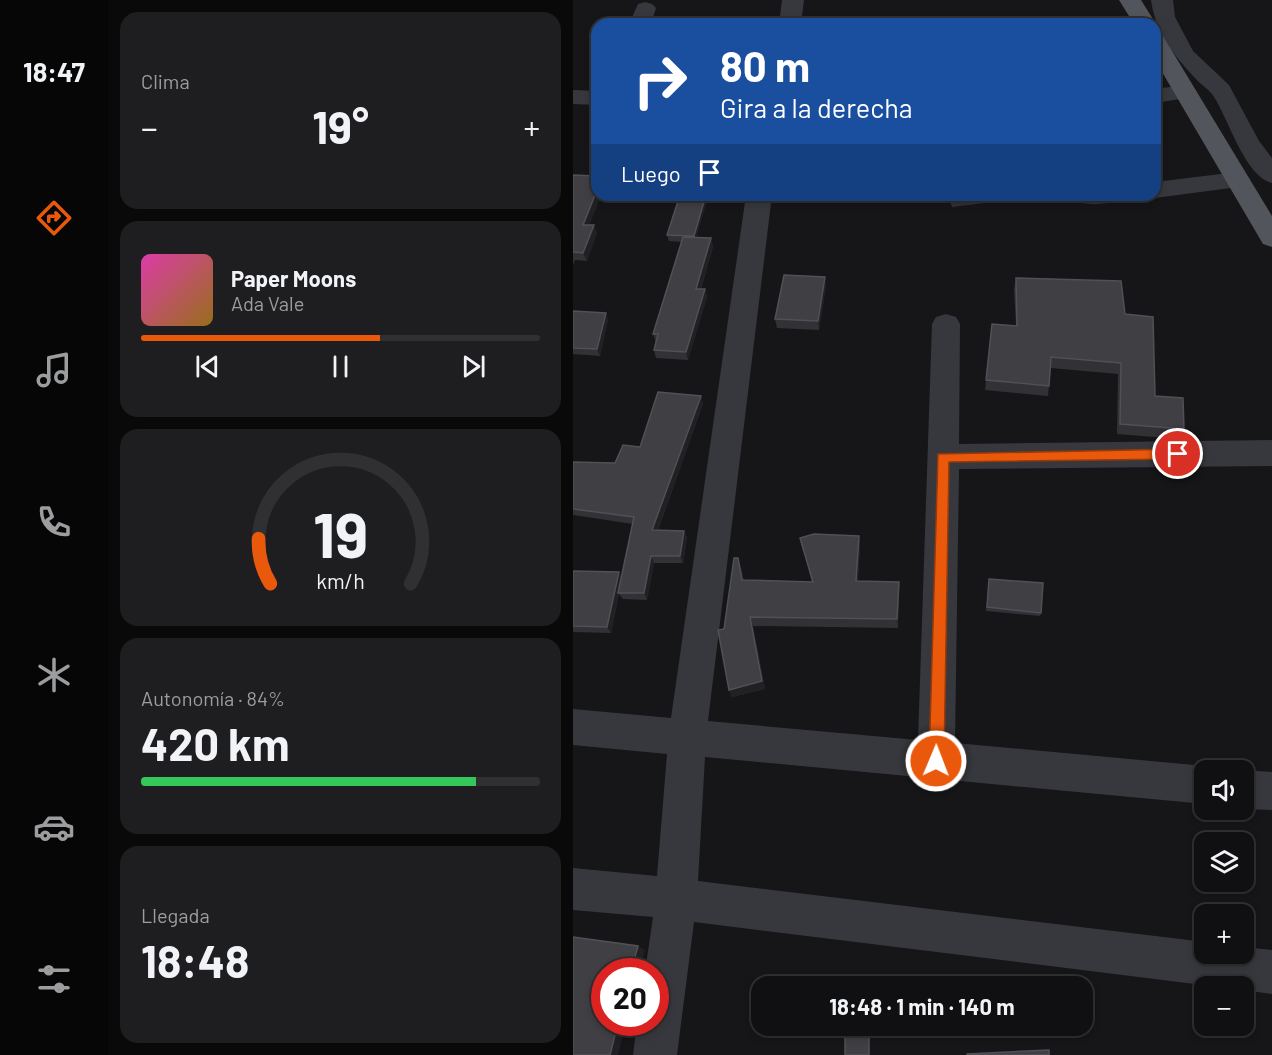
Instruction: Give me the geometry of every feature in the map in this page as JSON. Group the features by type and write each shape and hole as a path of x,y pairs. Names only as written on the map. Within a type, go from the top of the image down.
{"main road":[{"path":"1130,0 1141,18"},
{"path":"1161,51 1272,238"}],"street":[{"path":"791,18 793,0"},
{"path":"1162,0 1164,17 1184,54 1221,90 1257,136 1272,175"},
{"path":"1161,95 1185,92"},
{"path":"573,97 591,98"},
{"path":"1221,153 1257,136"},
{"path":"1161,189 1237,180"},
{"path":"655,1055 676,899 687,738 758,201"},
{"path":"936,761 946,324"},
{"path":"943,457 1272,453"},
{"path":"573,727 1194,784"},
{"path":"1254,790 1272,791"},
{"path":"573,889 676,899 1272,972"}],"building":[{"path":"573,175 591,176 593,201 583,225 594,225 583,253 573,252"},
{"path":"678,201 704,201 694,236 667,235"},
{"path":"683,237 711,238 696,289 705,289 686,352 654,350 658,334 653,334"},
{"path":"784,275 825,277 818,321 775,319"},
{"path":"1016,278 1121,281 1125,314 1153,317 1155,396 1183,398 1184,429 1120,424 1121,363 1051,357 1049,386 986,380 992,324 1017,326"},
{"path":"573,311 606,313 597,349 573,348"},
{"path":"658,392 701,396 652,530 684,531 680,556 651,556 644,593 618,593 634,517 573,509 573,462 615,463 623,445 640,447"},
{"path":"814,534 859,536 856,581 899,582 897,619 750,617 762,681 729,690 718,630 724,629 734,558 738,558 742,580 813,582 800,538"},
{"path":"573,571 619,572 607,627 573,626"},
{"path":"989,579 1043,583 1041,613 987,607"},
{"path":"573,937 638,946 635,958 591,958 591,1036 615,1036 610,1055 573,1055"},
{"path":"845,1036 869,1036 869,1055 845,1055"},
{"path":"1049,1050 1049,1055 967,1055 967,1054"}],"route":[{"path":"936,761 943,457 1178,454"}]}
